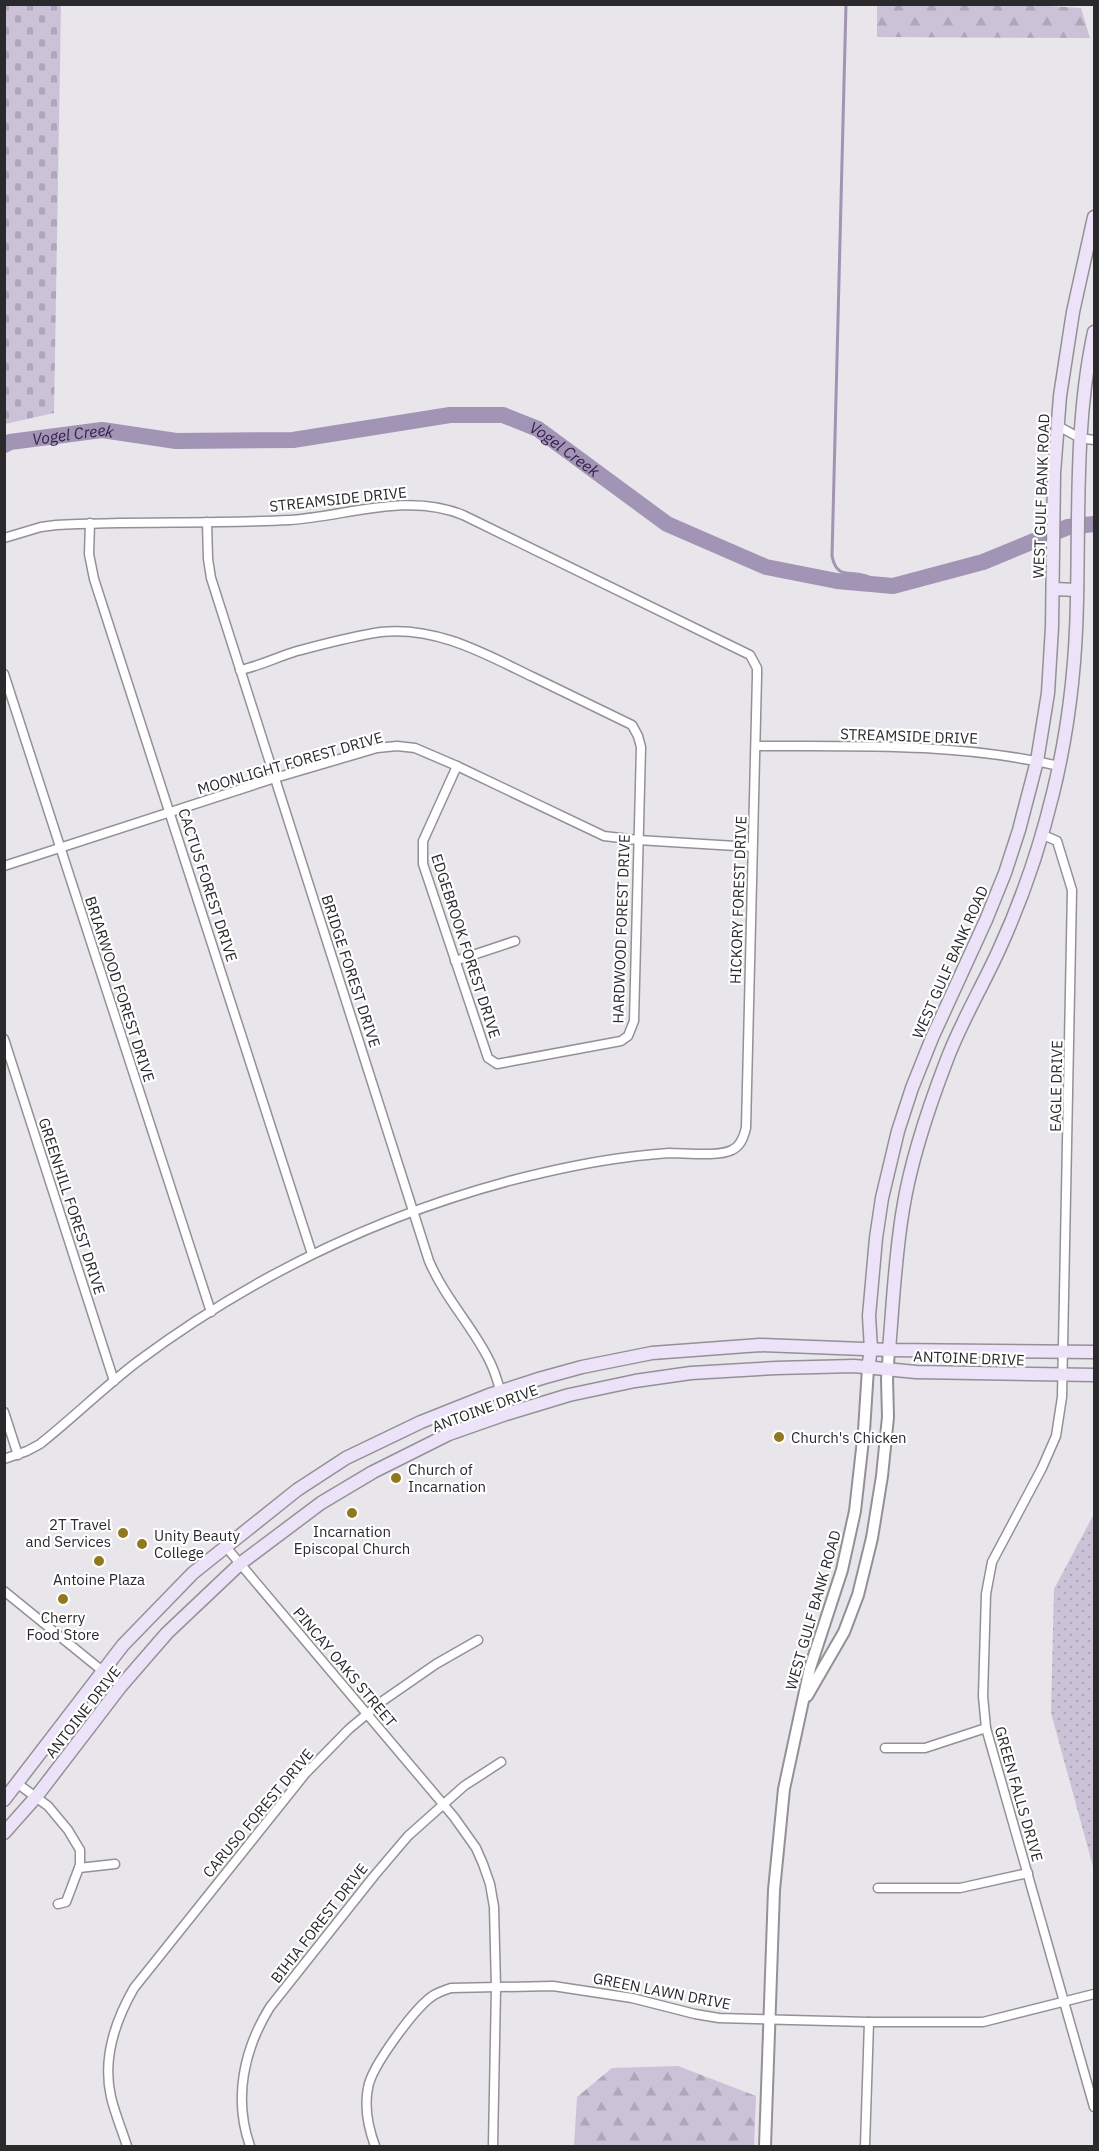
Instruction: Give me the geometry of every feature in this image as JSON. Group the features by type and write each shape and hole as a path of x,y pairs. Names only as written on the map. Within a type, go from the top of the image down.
{"main road":[{"name":"WEST GULF BANK ROAD","path":"868,1368 871,1349 869,1316 872,1267 882,1198 898,1131 932,1038 995,899 1019,830 1037,761 1048,693 1053,589 1054,473 1058,426 1068,343 1095,217"},
{"name":"WEST GULF BANK ROAD","path":"889,1350 895,1270 904,1206 919,1140 946,1061 999,951 1016,910 1041,834 1059,766 1066,728 1073,663 1080,438 1084,395 1095,332"},
{"path":"1053,589 1077,590"},
{"path":"995,899 1016,910"},
{"path":"882,1198 904,1206"},
{"path":"872,1267 895,1270"},
{"name":"ANTOINE DRIVE","path":"4,1800 123,1645 193,1573 297,1490 346,1458 422,1422 500,1391 582,1367 652,1353 760,1345 889,1350 1095,1352"},
{"name":"ANTOINE DRIVE","path":"4,1833 36,1797 122,1686 167,1633 241,1563 321,1503 373,1472 449,1434 569,1395 635,1381 691,1373 802,1367 868,1368 916,1372 1095,1375"}],"street":[{"path":"1058,426 1080,438 1095,440"},
{"name":"STREAMSIDE DRIVE","path":"4,538 41,527 90,523 290,520 404,505 440,507 463,515 750,655"},
{"name":"BRIDGE FOREST DRIVE","path":"207,522 211,578 429,1261 438,1282 487,1356 506,1414"},
{"name":"CACTUS FOREST DRIVE","path":"90,523 89,554 94,579 312,1254"},
{"name":"HARDWOOD FOREST DRIVE","path":"240,670 343,639 381,632 417,633 442,637 474,649 632,725 638,736 640,747 634,1021 628,1036 615,1043 497,1064"},
{"name":"HICKORY FOREST DRIVE","path":"414,1212 508,1182 589,1163 669,1153 726,1152 738,1145 744,1136 757,746 757,668 750,655"},
{"name":"BRIARWOOD FOREST DRIVE","path":"4,674 211,1312"},
{"name":"STREAMSIDE DRIVE","path":"757,746 868,746 970,751 1059,766"},
{"name":"MOONLIGHT FOREST DRIVE","path":"4,866 275,778 387,747 415,748 604,836 752,847"},
{"name":"EDGEBROOK FOREST DRIVE","path":"457,766 423,841 423,864 488,1058 497,1064"},
{"name":"EAGLE DRIVE","path":"1041,834 1057,842 1072,891 1063,1351"},
{"path":"455,961 515,941"},
{"name":"GREENHILL FOREST DRIVE","path":"4,1039 114,1381"},
{"path":"4,1460 40,1443 57,1431 146,1356 211,1312 312,1254 414,1212"},
{"name":"WEST GULF BANK ROAD","path":"800,1713 844,1632 858,1595 876,1514 888,1417 889,1350"},
{"name":"GREEN FALLS DRIVE","path":"1063,1351 1062,1397 1056,1436 1042,1468 992,1562 986,1594 983,1696 986,1728 1095,2107"},
{"name":"WEST GULF BANK ROAD","path":"765,2146 777,1850 784,1789 810,1668 842,1570 855,1511 868,1368"},
{"path":"4,1412 18,1455"},
{"path":"855,1511 876,1514"},
{"name":"PINCAY OAKS STREET","path":"226,1547 454,1817 476,1848 487,1874 494,1907 496,1988"},
{"path":"4,1591 122,1686"},
{"name":"CARUSO FOREST DRIVE","path":"127,2146 111,2096 110,2049 115,2028 134,1988 305,1774 366,1714 436,1664 478,1640"},
{"path":"885,1748 925,1748 986,1728"},
{"name":"BIHIA FOREST DRIVE","path":"250,2146 243,2112 242,2088 250,2046 270,2007 408,1836 464,1786 501,1762"},
{"path":"18,1784 48,1806 77,1843 81,1857 80,1868 66,1902 58,1904"},
{"path":"80,1868 115,1864"},
{"path":"878,1888 960,1888 1028,1874"},
{"name":"GREEN LAWN DRIVE","path":"375,2146 367,2117 366,2094 371,2076 381,2057 420,2008 434,1995 451,1989 553,1986 632,1998 719,2018 869,2022 983,2022 1095,1994"},
{"path":"493,2146 496,1988"},
{"path":"865,2146 869,2022"}],"green space":[{"path":"1014,4 1081,8 1090,38 877,37 877,5"},
{"path":"4,5 61,5 54,413 5,424"},
{"path":"1094,1514 1094,1870 1051,1713 1054,1589"},
{"path":"678,2066 756,2096 754,2146 574,2146 577,2097 612,2068"}],"waterway":[{"path":"846,4 832,556 834,564 840,571 860,574 878,585"},
{"name":"Vogel Creek","path":"4,445 10,442 102,430 176,441 293,440 450,415 503,415 538,429 667,524 766,567 837,581 893,586 983,562 1068,527 1094,524"}],"place":[{"name":"Church's Chicken","path":"779,1437"},
{"name":"Church of Incarnation","path":"396,1478"},
{"name":"Incarnation Episcopal Church","path":"352,1513"},
{"name":"2T Travel and Services","path":"123,1533"},
{"name":"Unity Beauty College","path":"142,1544"},
{"name":"Antoine Plaza","path":"99,1561"},
{"name":"Cherry Food Store","path":"63,1599"}]}
